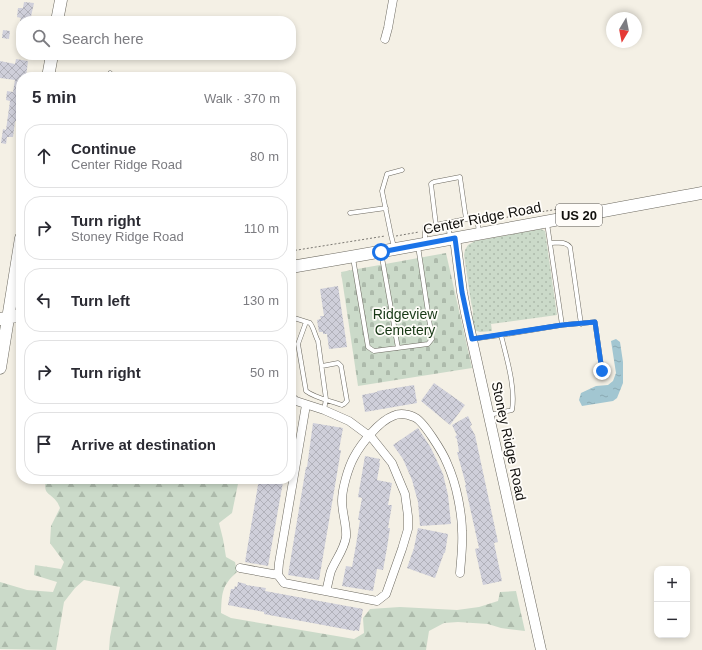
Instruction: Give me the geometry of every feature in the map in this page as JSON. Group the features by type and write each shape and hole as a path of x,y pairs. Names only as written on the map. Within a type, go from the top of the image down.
{"main road":[{"path":"58,16 61,0"},
{"path":"49,72 51,60"},
{"name":"Center Ridge Road","path":"296,266 421,245 452,238 478,228 547,221 702,193"},
{"path":"0,368 4,318 16,282"},
{"path":"4,318 16,316"}],"street":[{"path":"385,39 393,0"},
{"name":"Stoney Ridge Road","path":"452,238 472,339 541,650"},
{"path":"292,484 278,574 284,583 377,600 386,594 408,529 405,494 392,463 372,438 349,421 324,410 296,401"},
{"path":"296,464 306,405"},
{"path":"326,591 331,572 342,549 346,535 342,501 344,483 352,459 360,446 384,421 393,416 402,414 419,420 428,430 447,463 458,498 462,531 460,573"},
{"path":"240,568 278,574"}],"lane":[{"path":"395,249 382,191 387,174 402,170"},
{"path":"436,225 431,184 460,177 466,219"},
{"path":"350,213 386,208"},
{"path":"352,257 368,347 374,351 428,344 432,339 421,245 425,227 477,217 478,228"},
{"path":"547,221 562,325"},
{"path":"448,223 452,238"},
{"path":"550,243 564,243 568,244 570,247 581,324"},
{"path":"381,252 398,348"},
{"path":"296,319 312,325 318,341 326,399 324,410"},
{"path":"306,322 298,344 305,389 308,392 326,399 342,405 344,404 347,402 341,366 338,363 322,366"},
{"path":"472,339 562,325 595,322 602,371"},
{"path":"489,415 512,410 513,403 510,373 501,335"}],"path":[{"path":"478,228 484,221 581,205"},
{"path":"296,250 425,231"}],"green space":[{"path":"541,229 545,231 557,315 491,324 492,331 480,332 474,330 472,326 473,311 464,255 468,245 475,241"},
{"name":"Ridgeview Cemetery","path":"446,253 472,368 358,386 341,272"},
{"path":"45,484 238,484 232,513 219,523 226,557 235,562 237,572 225,586 222,595 221,613 231,618 354,639 364,633 363,618 370,609 400,607 457,610 479,607 498,601 500,592 516,591 525,631 501,628 488,624 458,622 444,623 429,631 426,650 109,650 110,637 120,587 84,580 75,588 64,602 56,650 0,649 0,582 27,590 53,592 57,582 34,575 35,565 61,569 64,562 50,543 51,526 60,508 57,502 47,493"}],"water":[{"path":"616,339 620,342 623,362 623,383 617,398 613,401 582,406 579,400 581,393 596,386 608,385 613,381 616,373 611,341"}],"building":[{"path":"24,2 34,3 31,16 17,16 18,8 23,8"},
{"path":"3,30 10,31 9,39 2,38"},
{"path":"16,59 28,61 27,72 16,72 16,121 13,137 7,137 6,144 1,143 3,129 6,130 10,101 6,100 7,91 13,92 15,80 0,78 0,61 15,64"},
{"path":"338,286 347,347 329,349 327,334 319,332 317,320 321,319 320,316 324,316 320,289"},
{"path":"434,383 465,405 450,425 421,401"},
{"path":"414,385 417,403 365,412 362,395"},
{"path":"468,416 472,425 470,426 475,435 498,542 494,543 502,581 483,585 475,549 479,548 466,485 457,452 459,452 457,439 455,437 457,435 452,425"},
{"path":"313,423 343,428 339,450 341,450 319,580 288,575 307,467"},
{"path":"418,428 431,448 443,474 448,495 451,524 420,526 418,502 412,480 403,459 393,445"},
{"path":"365,456 380,459 377,480 392,483 388,505 392,505 388,528 390,528 387,548 383,570 377,569 373,591 342,586 346,566 352,567 356,545 362,498 358,497"},
{"path":"258,484 283,484 268,566 245,562"},
{"path":"418,528 448,534 445,553 435,578 407,568 414,548"},
{"path":"238,582 246,585 266,588 265,591 363,609 359,631 264,614 264,612 228,605 231,589 234,589 235,586 237,587"}],"route":[{"path":"381,252 455,238 462,292 472,339 562,325 595,322 602,371"}]}
